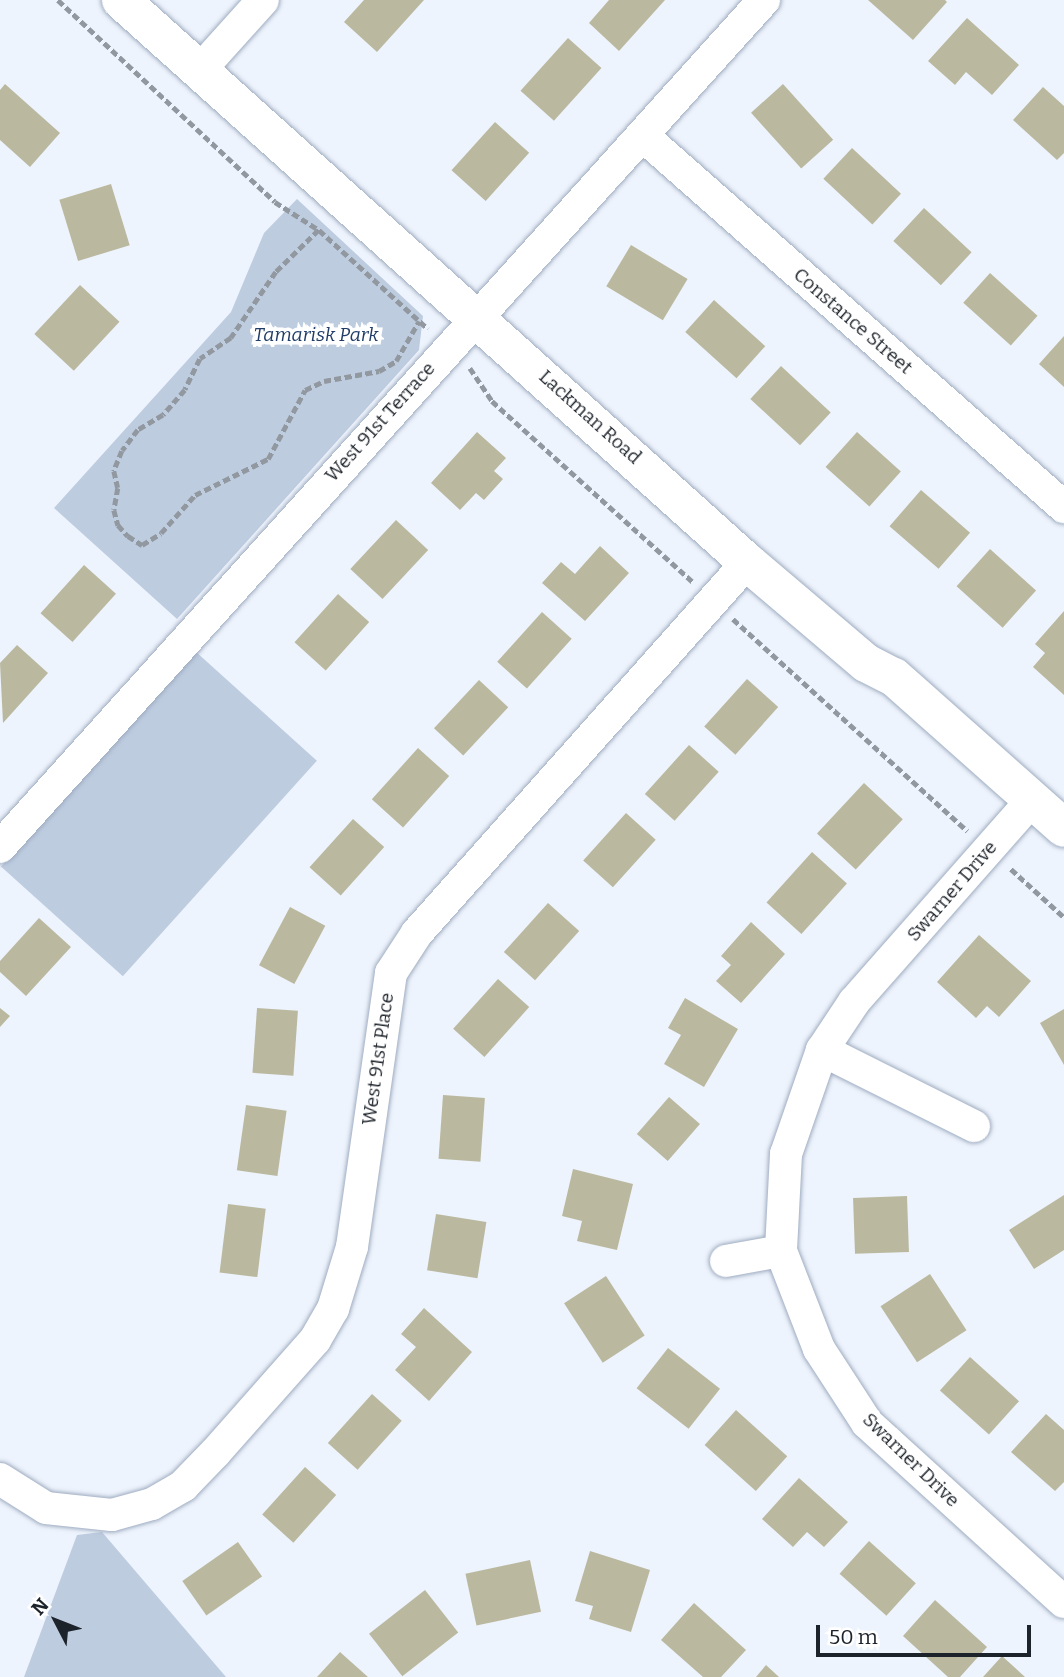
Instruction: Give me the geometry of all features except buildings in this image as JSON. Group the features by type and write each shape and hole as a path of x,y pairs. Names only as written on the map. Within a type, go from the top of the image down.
{"main road":[{"name":"Lackman Road","path":"121,0 747,562 866,663 894,677 1064,828"}],"street":[{"path":"200,70 263,0"},
{"name":"West 91st Terrace","path":"0,847 764,0"},
{"name":"Constance Street","path":"642,135 1064,508"},
{"name":"West 91st Place","path":"0,1479 46,1508 112,1515 152,1504 183,1486 315,1340 333,1309 352,1247 391,973 417,933 747,562"},
{"name":"Swarner Drive","path":"1032,800 854,1002 822,1050 786,1154 781,1251 819,1349 867,1423 1064,1602"},
{"path":"822,1050 974,1126"},
{"path":"726,1261 781,1251"}],"path":[{"path":"58,0 275,202 319,230 419,321 396,361 379,372 324,381 304,390 268,459 195,495 161,533 142,545 118,525 114,510 118,488 114,471 122,451 138,430 163,415 185,390 200,359 232,338 276,272 319,230"},
{"path":"468,364 492,401 1064,918"}],"green space":[{"name":"Tamarisk Park","path":"297,199 423,316 419,350 177,619 54,508 231,312 264,233"},
{"path":"195,651 317,761 123,976 1,867"},
{"path":"102,1532 226,1677 24,1677 77,1535"}]}
